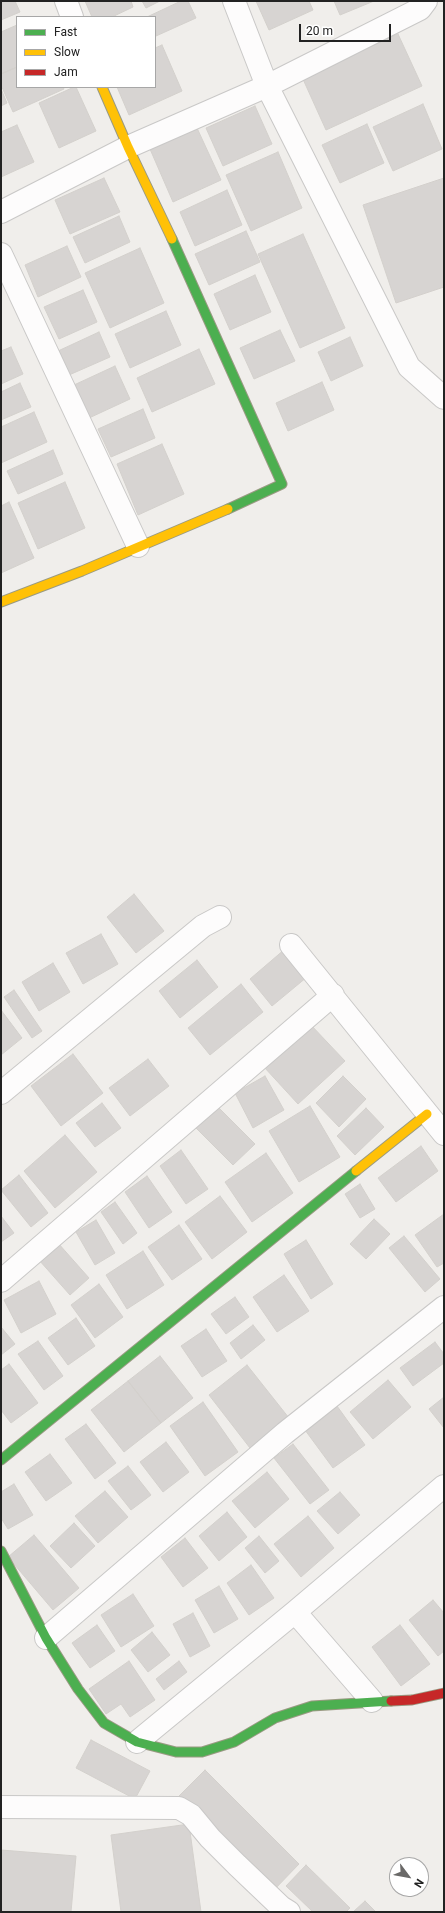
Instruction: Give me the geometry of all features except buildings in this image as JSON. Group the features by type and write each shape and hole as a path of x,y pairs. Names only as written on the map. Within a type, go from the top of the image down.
{"street":[{"path":"66,1 72,16"},
{"path":"234,1 267,86 409,366 444,398"},
{"path":"1,212 128,147 267,86 420,9 426,1"},
{"path":"1,602 82,571 138,546 212,516 282,484 193,283 128,147 102,88"},
{"path":"1,254 138,546"},
{"path":"1,1093 203,926 220,917"},
{"path":"292,945 444,1134"},
{"path":"1,1282 333,995"},
{"path":"1,1460 427,1114"},
{"path":"46,1638 285,1433 444,1307"},
{"path":"137,1742 296,1612 444,1486"},
{"path":"1,1552 46,1638 93,1710 104,1723 137,1742 176,1752 202,1752 234,1742 275,1718 312,1706 372,1701 412,1700 444,1693"},
{"path":"296,1612 372,1701"},
{"path":"1,1807 179,1808 191,1815 210,1838 237,1865 281,1907 289,1912"}],"traffic: fast":[{"path":"172,239 282,484 228,509"},
{"path":"1,1460 356,1171"},
{"path":"1,1551 46,1638 78,1689 104,1723 137,1742 176,1752 202,1752 234,1742 275,1718 312,1706 391,1701"}],"traffic: slow":[{"path":"102,88 128,147 172,239"},
{"path":"1,602 82,571 228,509"},
{"path":"356,1171 427,1114"}],"traffic: jam":[{"path":"391,1701 412,1700 444,1693"}]}
